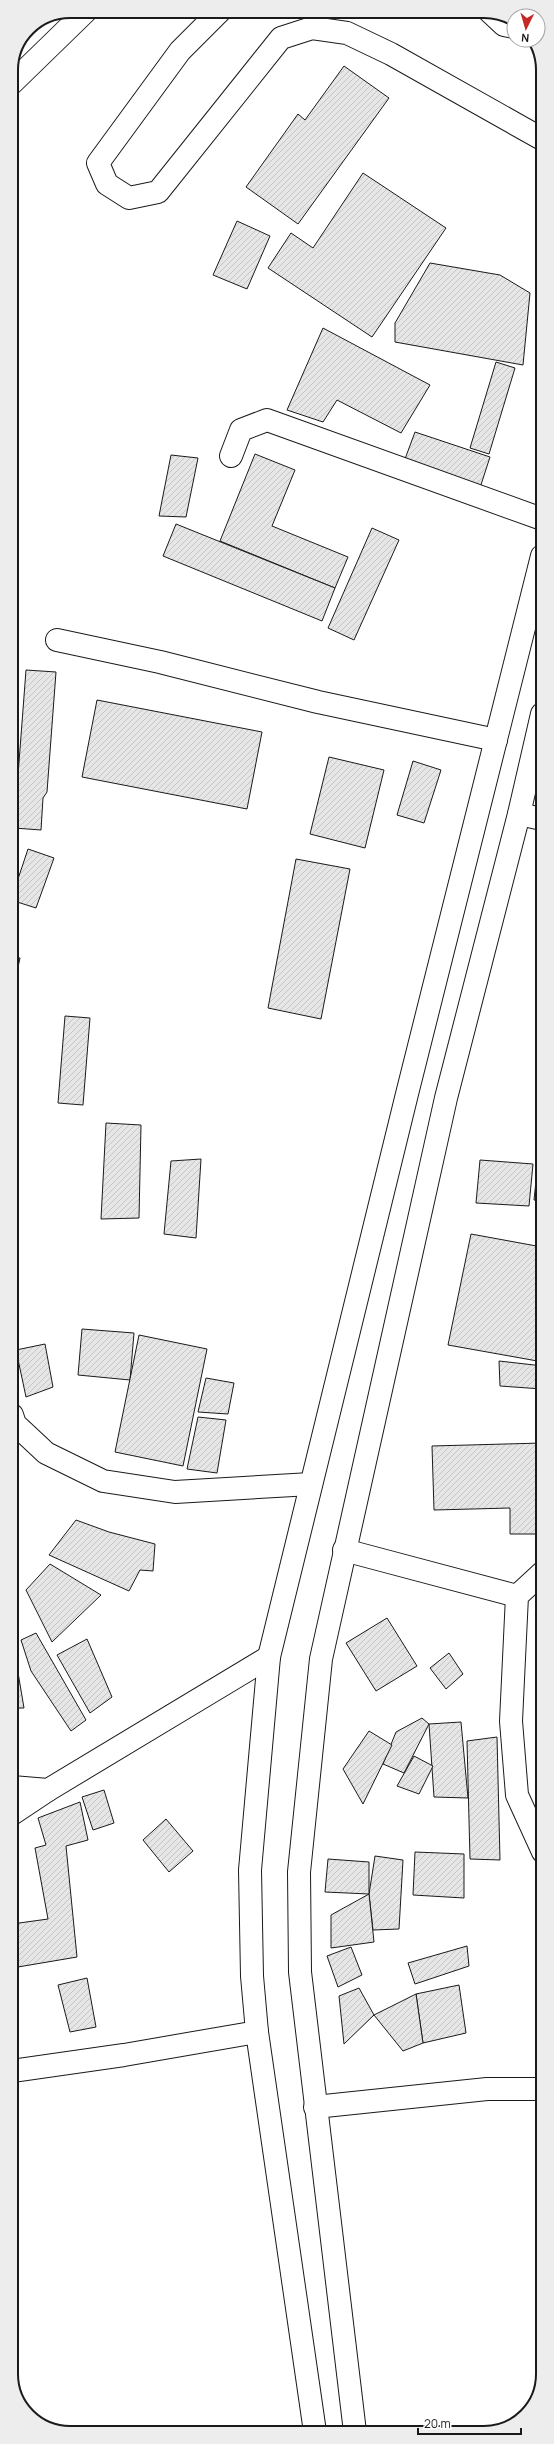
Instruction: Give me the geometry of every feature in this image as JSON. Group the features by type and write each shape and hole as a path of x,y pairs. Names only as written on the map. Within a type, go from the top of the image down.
{"main road":[{"path":"18,77 79,18"},
{"path":"213,18 180,51 98,163 107,184 129,198 158,192 281,38 312,28 347,33 391,54 536,136"},
{"path":"231,456 241,430 267,420 536,518"},
{"path":"314,2426 257,2032 252,1976 250,1870 270,1657 311,1484 536,580"},
{"path":"57,640 160,662 318,702 496,740"},
{"path":"354,2426 300,1972 299,1872 321,1660 344,1550 446,1098 519,814 536,740"},
{"path":"519,814 536,818"},
{"path":"18,1427 46,1453 103,1480 175,1492 311,1484"},
{"path":"344,1550 517,1596"},
{"path":"536,1578 517,1596 510,1721 516,1795 536,1837"},
{"path":"18,1810 48,1790 270,1657"},
{"path":"18,1788 48,1790"},
{"path":"18,2070 124,2055 257,2032"},
{"path":"315,2107 487,2089 536,2089"}],"building":[{"path":"344,66 389,98 298,224 246,187 298,114 305,120"},
{"path":"363,173 446,228 372,337 268,268 291,233 313,248"},
{"path":"237,221 270,236 247,289 213,275"},
{"path":"430,263 500,275 530,293 523,365 395,342 395,323"},
{"path":"323,328 430,385 401,433 337,400 323,422 287,410"},
{"path":"496,362 515,368 489,454 470,448"},
{"path":"415,432 490,457 478,494 402,467"},
{"path":"255,454 295,470 272,526 348,557 335,588 220,541"},
{"path":"171,455 198,458 186,517 159,516"},
{"path":"176,524 335,588 322,621 163,556"},
{"path":"372,528 399,540 354,640 328,628"},
{"path":"26,670 56,672 47,792 43,798 41,830 18,828 18,775"},
{"path":"97,700 262,732 247,809 82,777"},
{"path":"329,757 384,770 365,848 310,834"},
{"path":"413,761 441,770 424,823 397,815"},
{"path":"28,849 54,858 36,908 18,902 18,879"},
{"path":"296,859 350,869 321,1019 268,1008"},
{"path":"65,1016 90,1018 83,1105 58,1103"},
{"path":"106,1123 141,1125 139,1218 101,1219"},
{"path":"201,1159 196,1238 164,1234 171,1161"},
{"path":"480,1160 533,1164 529,1206 476,1203"},
{"path":"536,1181 536,1200 534,1200"},
{"path":"471,1234 536,1246 536,1361 448,1345"},
{"path":"82,1329 134,1333 130,1380 78,1375"},
{"path":"139,1335 207,1349 183,1466 115,1452"},
{"path":"45,1344 53,1387 26,1397 18,1359 18,1350"},
{"path":"499,1361 536,1365 536,1389 500,1386"},
{"path":"206,1378 234,1383 228,1414 198,1412"},
{"path":"198,1417 226,1420 217,1473 187,1469"},
{"path":"536,1443 536,1534 510,1534 510,1508 434,1510 432,1446"},
{"path":"76,1520 109,1532 155,1544 153,1571 140,1570 129,1591 49,1555"},
{"path":"50,1564 101,1595 52,1642 26,1590"},
{"path":"387,1618 417,1666 376,1691 346,1643"},
{"path":"36,1633 86,1720 71,1731 31,1671 21,1640"},
{"path":"87,1639 112,1697 90,1713 57,1655"},
{"path":"449,1653 463,1674 446,1689 430,1668"},
{"path":"18,1672 24,1708 18,1708"},
{"path":"422,1718 429,1724 404,1773 383,1764 396,1732"},
{"path":"461,1722 468,1798 434,1797 429,1724"},
{"path":"369,1731 392,1745 363,1804 343,1769"},
{"path":"497,1737 500,1860 470,1859 467,1741"},
{"path":"414,1756 433,1766 419,1794 397,1786"},
{"path":"104,1790 114,1823 93,1830 82,1797"},
{"path":"80,1802 88,1840 66,1846 77,1957 18,1967 18,1923 48,1919 35,1848 46,1845 38,1818"},
{"path":"166,1819 193,1851 169,1872 143,1840"},
{"path":"415,1852 464,1854 464,1898 413,1895"},
{"path":"375,1856 403,1860 399,1929 373,1930 369,1894"},
{"path":"328,1859 369,1862 369,1894 325,1892"},
{"path":"369,1894 374,1942 331,1948 331,1915"},
{"path":"467,1946 469,1966 415,1984 408,1963"},
{"path":"351,1947 362,1975 338,1987 327,1956"},
{"path":"87,1978 96,2027 70,2032 58,1985"},
{"path":"459,1985 466,2033 423,2043 416,1994"},
{"path":"359,1988 374,2015 344,2044 339,1996"},
{"path":"416,1994 423,2043 403,2051 374,2015"}]}
